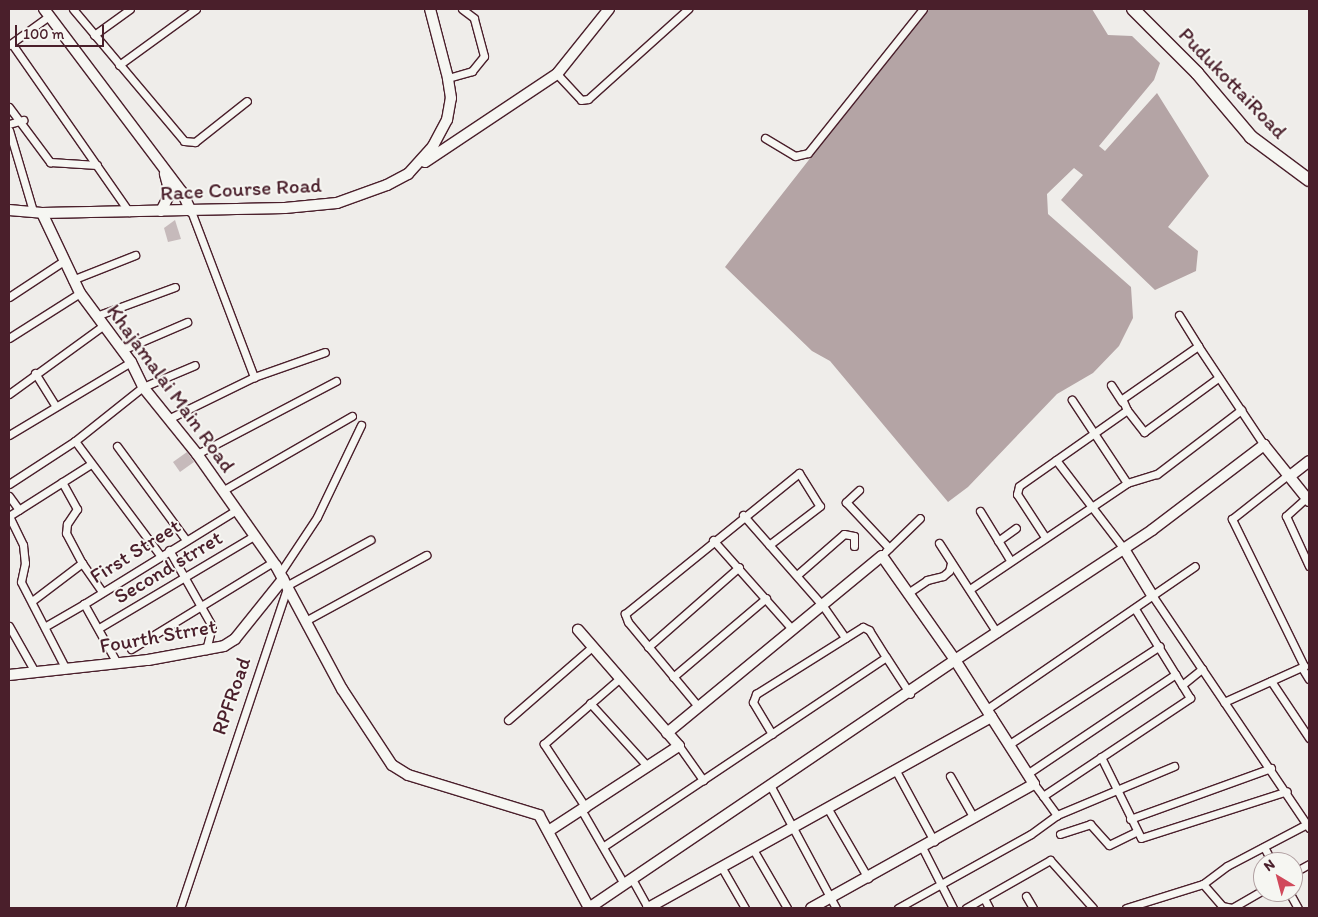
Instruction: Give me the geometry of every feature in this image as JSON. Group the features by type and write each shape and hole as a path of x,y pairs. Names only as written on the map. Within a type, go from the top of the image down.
{"highway":[{"name":"PudukottaiRoad","path":"1133,9 1197,73 1251,137 1309,180"},
{"path":"1145,9 1203,67 1257,131 1309,170"}],"street":[{"path":"73,9 119,65 190,144 247,101"},
{"path":"94,35 130,9"},
{"path":"119,65 196,9"},
{"name":"Race Course Road","path":"9,210 37,212 191,211 337,203 408,174 433,146 446,120 451,98 448,78 430,9"},
{"path":"448,78 472,71 484,56 474,18 462,9"},
{"path":"408,174 557,74 609,9"},
{"path":"557,74 581,100 588,99 688,9"},
{"path":"765,138 795,156 808,152 923,9"},
{"path":"129,212 10,45 48,11 162,166 191,211 254,377"},
{"path":"9,107 23,120 50,162 97,165"},
{"path":"9,124 23,120"},
{"path":"9,130 37,212"},
{"path":"161,211 170,193 162,166"},
{"name":"Khajamalai Main Road","path":"37,212 80,293 131,362 144,387 197,454 284,579 342,689 395,768 526,808 539,815 550,830 589,908"},
{"path":"72,280 135,255"},
{"path":"9,297 62,262"},
{"path":"96,316 175,286"},
{"path":"9,338 80,293"},
{"path":"1179,315 1218,378 1264,445 1290,475 1308,500 1286,516 1309,566"},
{"path":"122,350 187,322"},
{"path":"9,394 35,373 104,326"},
{"path":"1122,402 1148,378 1198,346"},
{"path":"168,419 254,377 325,352"},
{"path":"9,435 131,362"},
{"path":"9,484 75,441 144,387 195,365"},
{"path":"35,373 56,406"},
{"path":"1110,385 1139,429 1150,430 1218,378"},
{"path":"197,454 336,381"},
{"path":"1072,400 1127,483"},
{"path":"1045,537 1016,489 1127,410"},
{"path":"970,589 1010,560 1127,483 1157,474 1241,410"},
{"path":"222,491 352,416"},
{"name":"RPFRoad","path":"180,908 284,579 317,517 361,425"},
{"path":"75,441 160,555"},
{"path":"589,908 770,785 910,694 955,660 1124,549 1264,445"},
{"path":"117,446 186,540"},
{"path":"1056,460 1090,507 1098,512 1124,549 1152,595 1224,702 1272,768 1308,826 1264,846 1203,884 1131,907"},
{"path":"1309,461 1232,519 1305,664 1309,680"},
{"path":"66,669 46,626 21,582 25,562 23,545 9,516 91,464"},
{"path":"697,705 648,647 626,614 794,473 802,476 820,506 769,545"},
{"path":"62,482 76,506 66,533 82,563 102,592"},
{"path":"859,490 846,502 886,552 908,593 955,660 1027,774 1057,814"},
{"path":"9,496 19,510"},
{"name":"First Street","path":"117,663 84,604 160,555 236,510"},
{"path":"980,511 1010,560"},
{"path":"743,514 823,606 845,638"},
{"path":"668,732 697,705 823,606 886,552 920,518"},
{"path":"998,541 1016,528"},
{"path":"797,575 844,534 854,536 854,546"},
{"name":"Second strret","path":"99,628 254,536"},
{"path":"284,579 370,540"},
{"path":"713,540 793,630"},
{"path":"939,543 997,633"},
{"path":"169,550 212,626 206,650"},
{"path":"307,620 426,555"},
{"path":"131,649 273,562"},
{"path":"908,593 927,580 944,576 950,571 950,562"},
{"path":"32,601 82,563"},
{"path":"619,679 544,744 604,846 648,908 794,829 989,713 1195,566"},
{"path":"648,647 739,567"},
{"name":"Fourth Strret","path":"9,675 117,663 206,650 235,639 284,579"},
{"path":"673,677 766,598"},
{"path":"46,626 84,604"},
{"path":"1043,796 1190,698 1160,646 1135,609"},
{"path":"9,626 35,672"},
{"path":"772,734 753,697 845,638 866,628 910,694"},
{"path":"578,630 619,679 680,746 703,780"},
{"path":"1008,745 1160,646"},
{"path":"508,720 592,648"},
{"path":"604,846 886,657"},
{"path":"1224,702 1305,664"},
{"path":"1182,684 1202,669"},
{"path":"1027,774 1176,674"},
{"path":"1271,681 1309,738"},
{"path":"590,703 648,767"},
{"path":"550,830 584,810 680,746"},
{"path":"1102,757 1136,832 1144,838 1287,791"},
{"path":"898,908 1031,834 1057,814 1118,792 1174,766"},
{"path":"1130,819 1272,768"},
{"path":"896,770 934,841"},
{"path":"950,776 974,818"},
{"path":"811,908 1034,784"},
{"path":"770,785 836,908"},
{"path":"828,809 868,878"},
{"path":"1060,834 1090,824 1110,845 1136,832"},
{"path":"1264,846 1267,852"},
{"path":"922,847 953,908"},
{"path":"754,850 787,908"},
{"path":"966,908 1050,860 1093,908"},
{"path":"722,868 745,908"},
{"path":"1203,884 1222,906 1232,908 1253,896"},
{"path":"1026,896 1033,908"},
{"path":"984,898 989,908"}],"shaded area":[{"path":"927,9 1092,9 1108,35 1132,36 1160,63 1154,80 1099,146 1105,151 1157,93 1209,176 1168,227 1198,251 1196,271 1155,290 1061,200 1083,175 1074,168 1047,194 1048,214 1131,287 1133,318 1119,346 1093,373 1057,394 968,487 948,502 830,361 812,351 725,267"}],"building":[{"path":"175,220 181,239 168,242 164,228"},
{"path":"187,452 194,462 180,472 173,462"}]}
